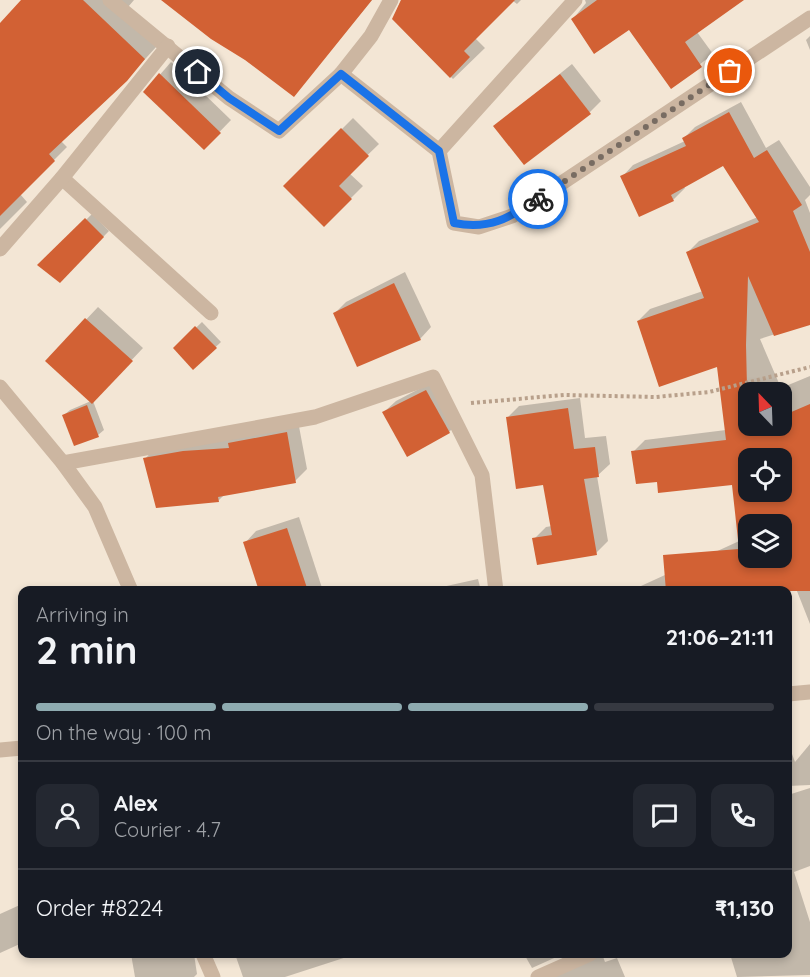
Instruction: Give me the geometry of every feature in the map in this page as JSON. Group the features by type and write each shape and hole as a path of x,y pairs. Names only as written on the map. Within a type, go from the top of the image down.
{"street":[{"path":"110,0 229,98 279,131 341,74 371,36 391,0"},
{"path":"439,151 575,0"},
{"path":"341,74 439,151 454,223 479,227 512,216 810,18"},
{"path":"0,249 62,178 168,46"},
{"path":"62,178 211,313"},
{"path":"63,463 315,417 433,377 482,475 495,586"},
{"path":"0,387 63,463 95,507 129,586"},
{"path":"792,694 810,692"},
{"path":"0,750 18,748"},
{"path":"205,958 213,977"},
{"path":"538,977 581,958"}],"path":[{"path":"447,405 564,395 656,397 709,392 810,367"}],"building":[{"path":"21,0 83,0 145,59 127,81 49,154 55,161 0,216 0,23"},
{"path":"161,0 372,0 294,97 245,60 211,39"},
{"path":"401,0 515,0 464,51 470,57 450,78 392,19"},
{"path":"597,0 744,0 685,42 702,67 671,89 629,30 594,54 571,19"},
{"path":"159,73 221,133 204,150 143,92"},
{"path":"560,74 591,114 524,165 493,126"},
{"path":"729,112 754,158 767,150 802,205 793,211 810,252 810,325 774,336 748,276 747,382 738,382 738,436 792,436 792,412 810,404 810,591 792,591 792,586 666,586 663,555 738,549 738,568 792,568 792,514 738,514 738,540 732,485 658,493 657,482 636,484 631,451 726,440 717,367 659,387 637,321 704,298 686,252 759,222 723,166 671,195 674,201 639,217 620,176 686,146 682,138"},
{"path":"341,128 369,156 339,186 352,199 324,227 283,186"},
{"path":"85,218 104,237 60,283 37,265"},
{"path":"394,283 421,340 357,367 333,313"},
{"path":"85,318 133,361 92,404 45,361"},
{"path":"195,326 217,348 193,370 173,348"},
{"path":"426,390 450,433 407,457 382,412"},
{"path":"87,405 99,437 74,446 62,415"},
{"path":"568,408 574,449 595,447 599,477 584,479 597,555 537,565 532,538 552,535 543,485 516,489 506,417"},
{"path":"287,432 296,483 218,497 219,502 156,508 143,458 183,451 229,448 228,443"},
{"path":"287,528 306,586 257,586 243,542"}],"way so far":[{"path":"538,199 730,71"}],"route":[{"path":"198,72 229,98 279,131 341,74 439,151 454,223 479,227 495,223 512,216 538,199"}]}
